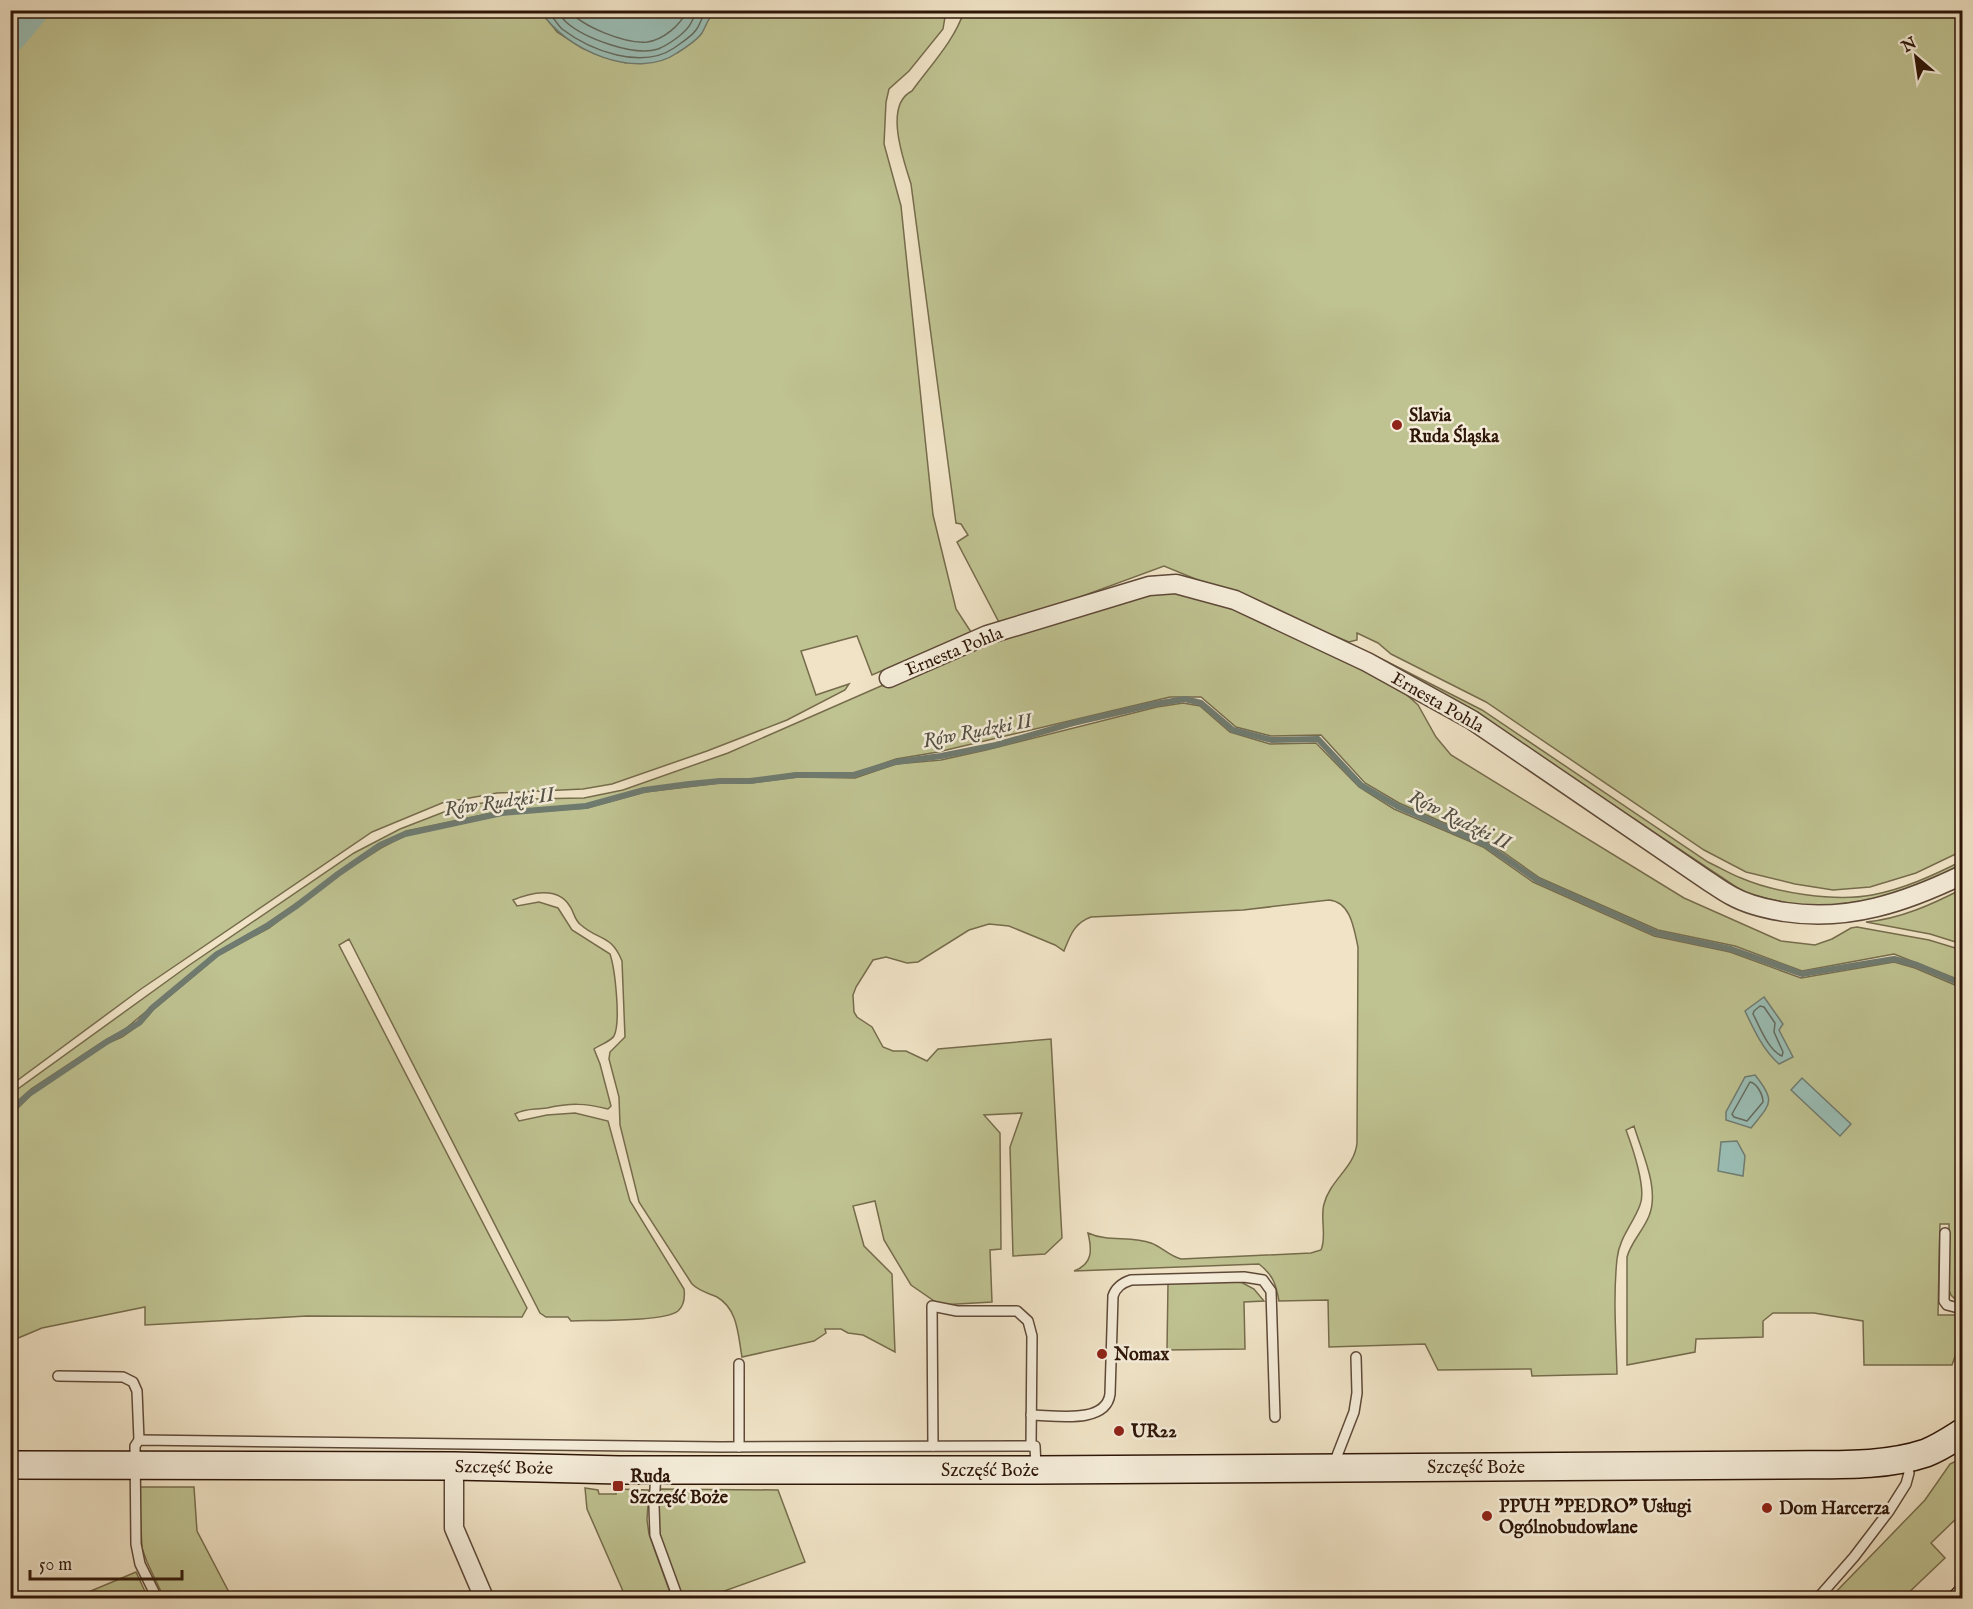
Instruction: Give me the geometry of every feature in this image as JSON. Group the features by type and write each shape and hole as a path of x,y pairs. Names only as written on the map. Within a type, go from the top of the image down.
{"street":[{"name":"Ernesta Pohla","path":"888,678 987,635 1149,586 1176,584 1235,600 1367,662 1447,705 1708,881 1748,903 1762,908 1798,914 1853,913 1895,903 1932,890 1962,875"},
{"name":"Szczęść Boże","path":"10,1465 136,1452 454,1466 656,1470 1034,1458 1332,1468 1783,1465 1865,1463 1906,1458 1927,1452 1962,1433"},
{"path":"454,1466 454,1528 484,1599"}],"lane":[{"path":"1945,1233 1944,1300 1947,1305 1962,1309"},
{"path":"1031,1415 1088,1415 1107,1406 1110,1394 1113,1296 1124,1282 1244,1277 1263,1280 1271,1291 1275,1417"},
{"path":"136,1452 933,1446 1034,1458 1031,1415 1032,1336 1031,1328 1023,1315 1017,1311 957,1311 932,1306 933,1446"},
{"path":"1332,1468 1354,1412 1357,1393 1356,1357"},
{"path":"739,1364 739,1447"},
{"path":"58,1376 123,1377 133,1382 137,1391 136,1544 140,1564 157,1599"},
{"path":"1818,1599 1854,1557 1889,1511 1906,1484 1909,1473 1906,1458"},
{"path":"656,1470 655,1535 678,1599"}],"green space":[{"path":"541,10 557,32 582,48 626,63 701,34 708,18 717,11 946,11 943,29 909,71 889,89 886,102 884,144 901,206 933,515 956,609 971,632 872,675 857,636 801,651 816,695 849,684 845,690 787,720 612,784 583,789 497,793 442,803 372,832 141,989 11,1085 10,44 37,11"},
{"name":"Slavia Ruda Śląska","path":"964,11 1962,11 1962,851 1916,873 1870,887 1833,890 1795,884 1746,872 1704,850 1486,702 1391,654 1378,643 1357,633 1357,640 1349,642 1164,566 1001,626 957,542 968,535 961,524 956,523 911,184 901,148 897,121 903,98 912,91 941,52 955,32"},
{"path":"1176,590 1234,605 1398,687 1418,705 1436,737 1451,755 1684,898 1781,941 1815,945 1857,927 1929,940 1962,950 1962,981 1894,954 1802,971 1735,946 1658,930 1540,878 1490,843 1399,803 1365,783 1321,735 1271,736 1236,727 1201,697 1170,697 938,752 896,759 853,774 797,773 750,780 722,779 644,789 586,805 502,811 406,831 380,844 266,924 217,952 124,1030 31,1089 11,1107 11,1094 188,966 354,853 400,829 462,805 527,799 584,798 623,790 728,753 954,654 1148,591"},
{"path":"1370,653 1482,710 1708,862 1733,875 1788,892 1824,897 1857,897 1907,885 1962,861 1962,869 1929,885 1850,907 1797,905 1747,894 1478,715"},
{"path":"1183,703 1200,706 1230,732 1270,744 1316,743 1359,787 1394,809 1483,847 1533,882 1654,936 1730,952 1801,978 1894,962 1915,968 1962,988 1962,1303 1951,1295 1949,1290 1949,1224 1940,1224 1938,1315 1962,1315 1962,1337 1952,1365 1864,1365 1863,1321 1814,1313 1773,1313 1763,1321 1763,1337 1696,1339 1695,1352 1627,1365 1627,1257 1631,1246 1644,1227 1652,1205 1649,1171 1634,1126 1626,1130 1638,1168 1642,1198 1618,1251 1615,1302 1617,1374 1532,1376 1531,1369 1438,1370 1425,1344 1329,1347 1328,1300 1279,1301 1273,1280 1259,1264 1074,1271 1085,1264 1090,1256 1088,1233 1095,1236 1151,1243 1181,1259 1311,1253 1321,1250 1324,1204 1327,1195 1352,1159 1357,1143 1358,947 1347,911 1336,902 1329,900 1243,910 1091,917 1077,926 1064,951 1009,926 989,924 969,930 918,962 907,963 886,957 873,960 853,995 854,1012 857,1017 872,1027 883,1047 893,1051 906,1051 927,1061 938,1049 1051,1039 1062,1238 1045,1254 1013,1256 1010,1147 1022,1113 984,1115 1000,1133 1001,1249 990,1250 992,1302 940,1305 911,1285 884,1240 875,1201 853,1206 864,1246 892,1274 895,1352 863,1335 848,1333 841,1329 825,1329 826,1333 814,1341 742,1357 736,1323 729,1308 717,1297 692,1284 639,1202 620,1125 619,1097 609,1059 610,1052 625,1037 622,961 609,942 579,923 564,899 550,893 535,893 513,900 517,906 539,902 558,908 572,930 610,954 617,995 616,1029 613,1038 594,1049 611,1106 608,1109 570,1105 526,1110 515,1114 519,1121 547,1115 575,1113 608,1121 630,1201 684,1289 684,1301 678,1311 670,1315 644,1319 571,1321 568,1317 546,1317 540,1313 349,939 339,945 527,1308 522,1317 307,1316 145,1325 145,1307 42,1328 11,1341 10,1116 31,1095 106,1044 122,1037 142,1023 153,1010 219,955 269,928 339,875 381,848 406,835 504,814 587,808 645,792 798,777 855,778 896,764 941,760 1157,707"},
{"path":"1962,889 1962,944 1930,934 1866,922 1891,918 1916,910"},
{"path":"1239,1281 1254,1289 1264,1301 1244,1302 1245,1349 1167,1350 1168,1283"},
{"path":"1962,1458 1962,1513 1931,1543 1945,1558 1903,1598 1830,1598 1925,1500 1950,1464"},
{"path":"139,1487 194,1487 197,1531 232,1598 164,1598 142,1548"},
{"path":"585,1488 598,1490 599,1494 616,1494 616,1489 649,1490 647,1520 649,1534 672,1598 626,1598 587,1509"},
{"path":"659,1489 778,1490 805,1562 705,1598 683,1598 658,1530"},
{"path":"136,1572 148,1598 80,1598 79,1596"}],"water":[{"path":"541,11 717,11 709,19 700,36 687,46 661,61 642,64 622,62 584,49 566,38"},
{"path":"1764,997 1783,1024 1779,1030 1793,1057 1779,1064 1755,1032 1745,1011"},
{"path":"1755,1075 1768,1097 1763,1113 1751,1128 1726,1120 1726,1112 1745,1077"},
{"path":"1802,1078 1851,1124 1840,1136 1791,1090"},
{"path":"1737,1141 1745,1156 1743,1176 1718,1171 1721,1142"}],"waterway":[{"path":"10,34 30,10"},
{"name":"Rów Rudzki II","path":"10,1111 29,1094 139,1023 152,1008 217,954 267,926 380,845 405,834 502,813 586,806 644,790 689,784 750,781 796,775 853,775 896,762 996,745 1073,723 1185,699 1201,703 1233,730 1272,740 1318,739 1361,785 1397,806 1486,845 1537,880 1656,933 1731,949 1802,974 1894,959 1917,965 1962,984"}],"railway":[{"path":"1948,1598 1962,1584"}],"place":[{"name":"Slavia Ruda Śląska","path":"1397,425"},
{"name":"Nomax","path":"1102,1354"},
{"name":"UR22","path":"1119,1431"},
{"name":"Ruda Szczęść Boże","path":"618,1486"},
{"name":"Dom Harcerza","path":"1767,1508"},
{"name":"PPUH \"PEDRO\" Usługi Ogólnobudowlane","path":"1487,1516"}]}
